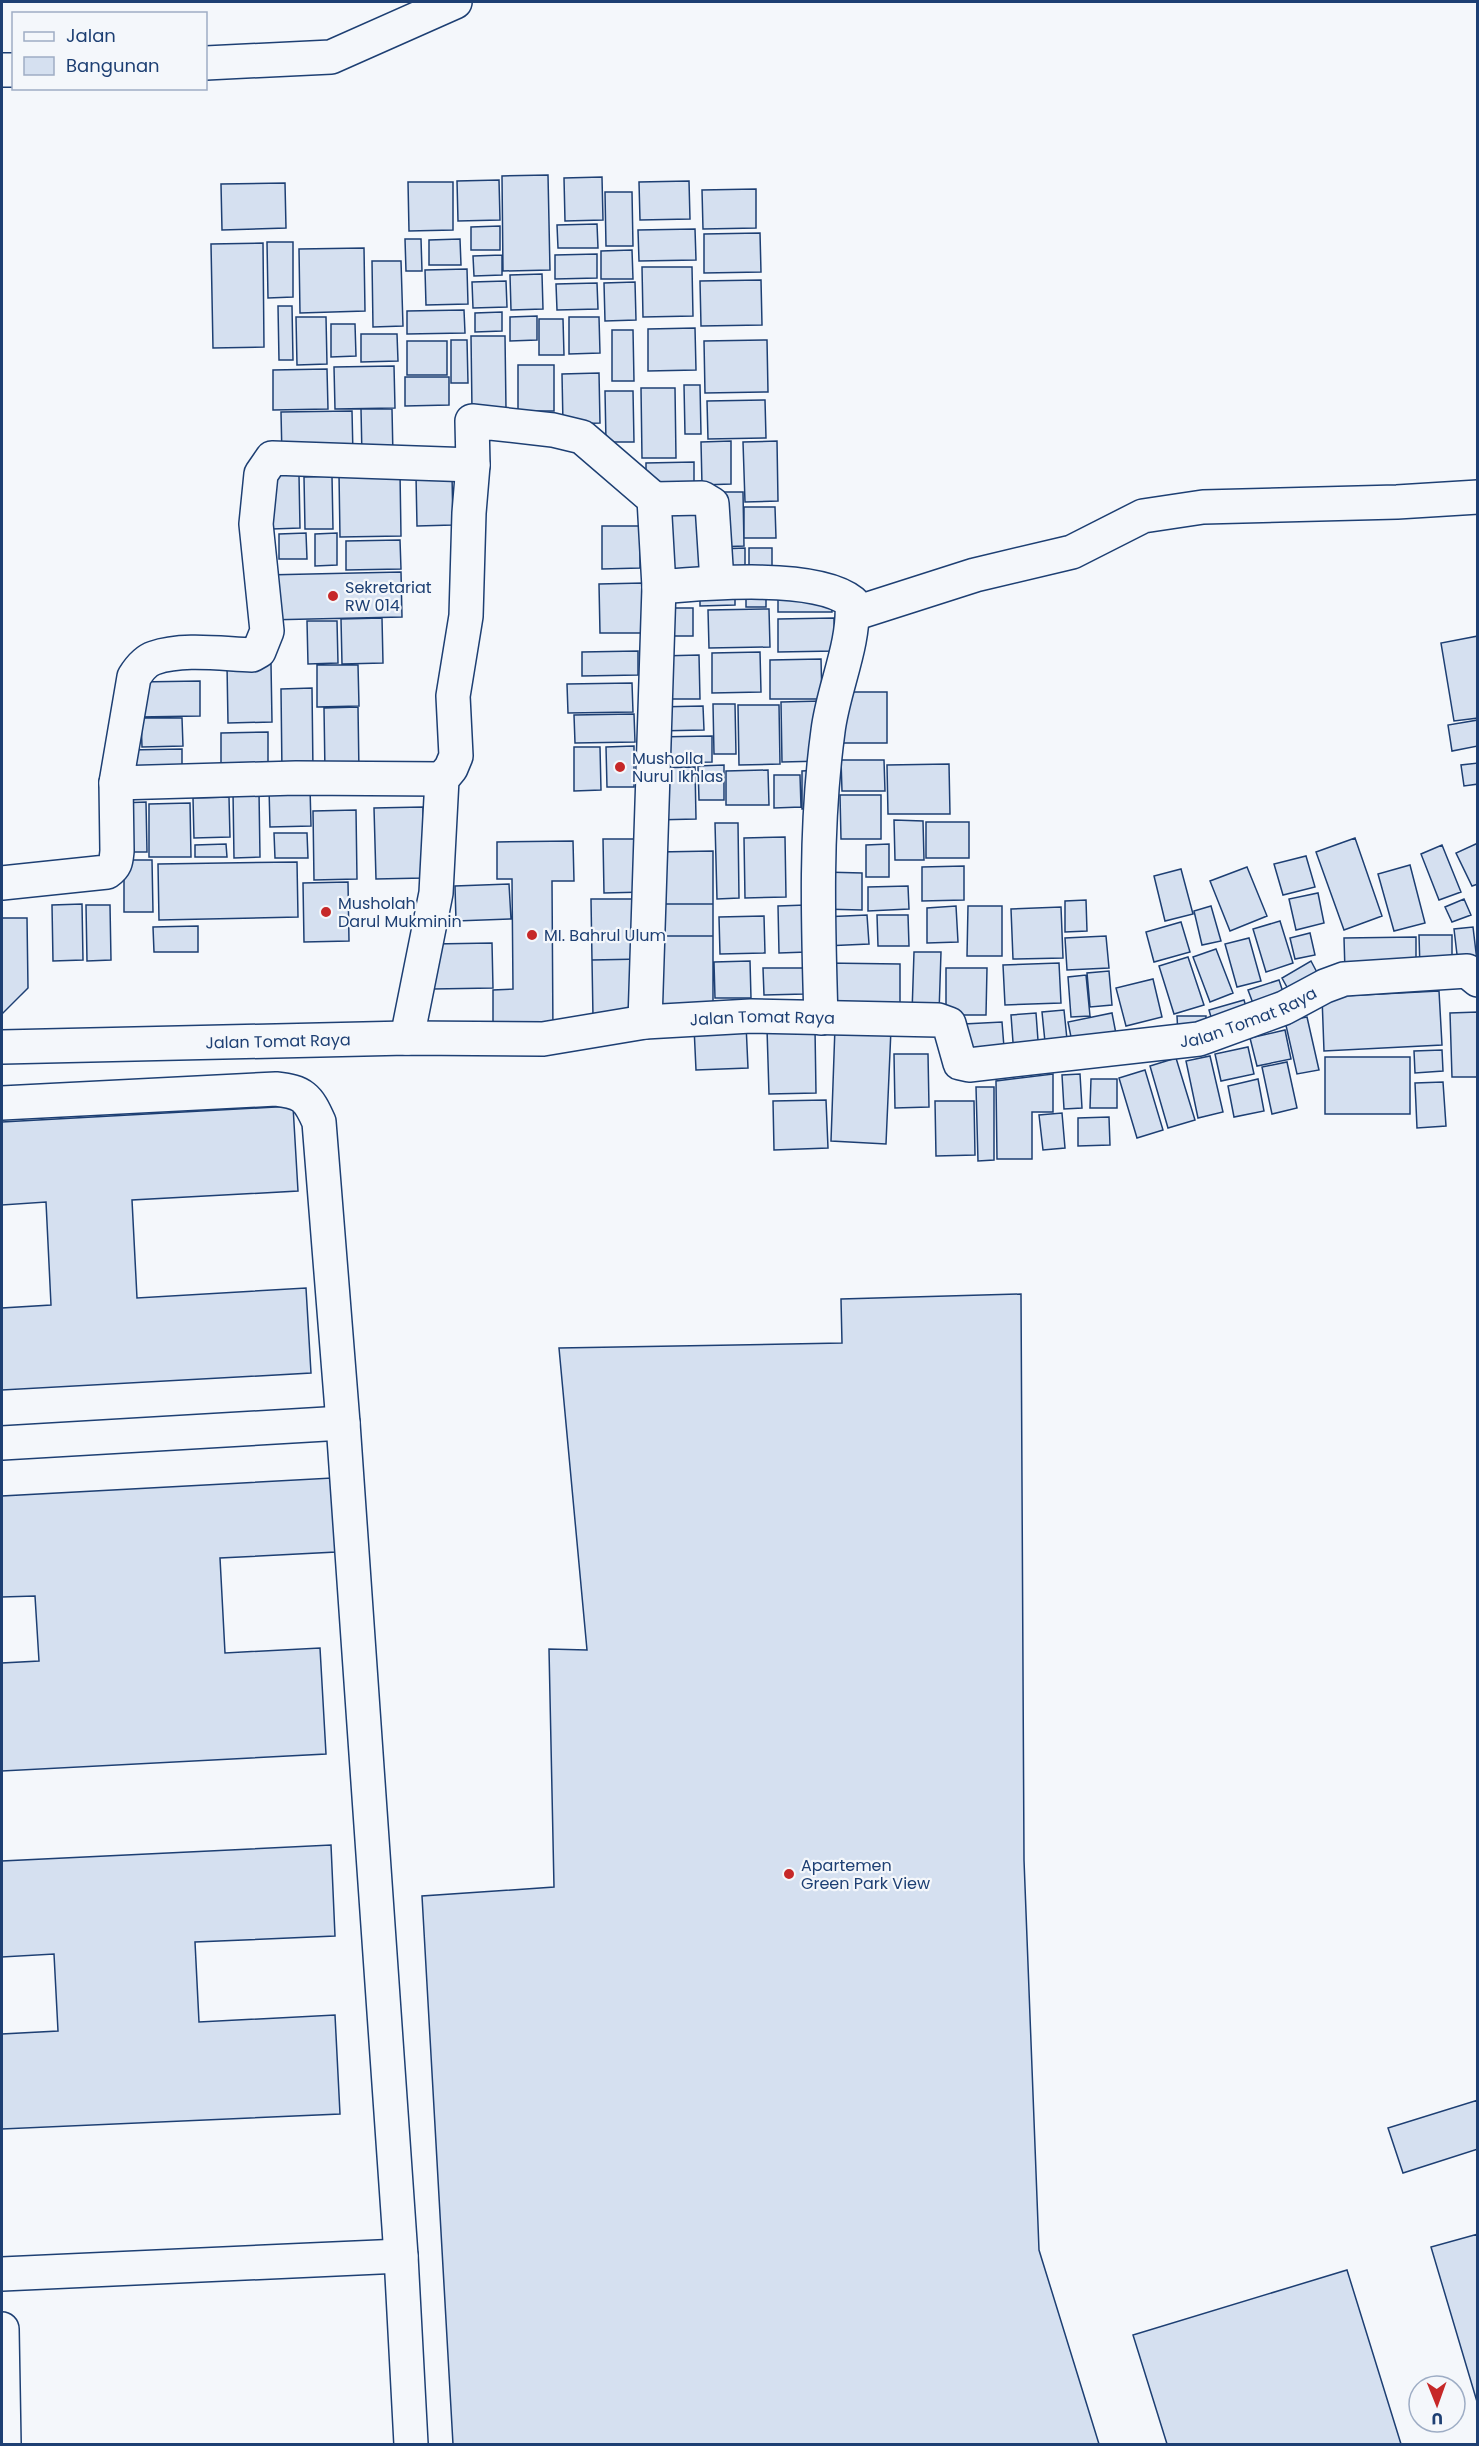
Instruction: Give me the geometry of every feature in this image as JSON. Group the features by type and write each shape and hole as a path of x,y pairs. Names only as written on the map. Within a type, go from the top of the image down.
{"street":[{"path":"207,63 331,57 455,2"},
{"path":"407,1038 436,893 442,779 452,768 456,756 453,696 466,616 469,513 474,465 472,421 553,430 582,437 654,499 702,498 712,504 717,582"},
{"path":"2,883 107,872 112,869 117,851 116,783 134,677 142,666 153,658 175,654 252,655 263,645 267,631 256,524 261,474 272,458 474,465"},
{"path":"853,614 975,575 1072,552 1143,516 1203,507 1397,502 1478,497"},
{"path":"645,1022 659,587 654,499"},
{"path":"659,587 717,582 782,584 832,591 852,602 853,614 828,732 818,894 821,1018"},
{"path":"116,783 296,778 442,779"},
{"name":"Jalan Tomat Raya","path":"2,1047 407,1038 543,1039 645,1022 751,1016 939,1020 949,1024 962,1065 1199,1039 1284,1008 1325,986 1344,979 1474,972"},
{"path":"2,1103 276,1089 295,1092 310,1102 319,1122 343,1423 401,2256 406,2443"},
{"path":"2,1443 343,1423"},
{"path":"2,2274 401,2256"},
{"path":"2,2329 4,2445"}],"building":[{"path":"548,175 550,270 503,271 502,176"},
{"path":"602,177 603,220 565,221 564,178"},
{"path":"499,180 500,220 458,221 457,181"},
{"path":"689,181 690,219 640,220 639,182"},
{"path":"408,182 453,182 453,230 409,231"},
{"path":"285,183 286,228 222,230 221,184"},
{"path":"756,189 756,228 703,229 702,190"},
{"path":"605,192 632,192 633,246 606,246"},
{"path":"597,224 598,248 558,248 557,225"},
{"path":"500,226 500,250 471,250 471,227"},
{"path":"695,229 696,260 639,261 638,230"},
{"path":"760,233 761,272 704,273 704,234"},
{"path":"405,239 421,239 422,271 406,271"},
{"path":"460,239 461,265 429,265 429,240"},
{"path":"267,242 293,242 293,297 268,298"},
{"path":"263,243 264,347 213,348 211,244"},
{"path":"364,248 365,311 300,313 299,249"},
{"path":"632,250 633,279 601,279 601,251"},
{"path":"597,254 597,278 555,279 555,255"},
{"path":"502,255 502,275 474,276 473,256"},
{"path":"372,261 401,261 403,326 373,327"},
{"path":"642,267 692,267 693,316 643,317"},
{"path":"467,269 468,304 426,305 425,270"},
{"path":"542,274 543,309 511,310 510,275"},
{"path":"761,280 762,325 701,326 700,281"},
{"path":"506,281 507,307 473,308 472,282"},
{"path":"635,282 636,320 605,321 604,283"},
{"path":"597,283 598,309 557,310 556,284"},
{"path":"278,306 292,306 293,360 279,360"},
{"path":"464,310 465,333 407,334 407,311"},
{"path":"502,312 502,331 475,332 475,313"},
{"path":"537,316 537,340 510,341 510,317"},
{"path":"296,317 326,317 327,364 297,365"},
{"path":"569,317 599,317 600,353 569,354"},
{"path":"539,319 563,319 564,355 539,355"},
{"path":"331,324 355,324 356,356 331,357"},
{"path":"695,328 696,370 648,371 648,329"},
{"path":"612,330 633,330 634,381 612,381"},
{"path":"361,334 397,334 398,361 361,362"},
{"path":"471,336 505,336 506,409 472,410"},
{"path":"451,340 467,340 468,383 451,383"},
{"path":"767,340 768,392 705,393 704,341"},
{"path":"407,341 447,341 447,375 407,375"},
{"path":"518,365 554,365 554,411 518,411"},
{"path":"394,366 395,408 335,409 334,367"},
{"path":"327,369 328,409 273,410 273,370"},
{"path":"599,373 600,423 563,424 562,374"},
{"path":"405,377 449,377 449,405 405,406"},
{"path":"684,385 700,385 701,434 685,434"},
{"path":"641,388 675,388 676,458 642,458"},
{"path":"605,391 633,391 634,442 606,442"},
{"path":"765,400 766,438 708,439 707,401"},
{"path":"361,409 392,409 393,457 362,457"},
{"path":"352,411 353,455 282,457 281,412"},
{"path":"731,441 731,484 702,485 701,442"},
{"path":"777,441 778,501 745,502 743,442"},
{"path":"694,462 694,489 646,490 646,463"},
{"path":"400,473 401,536 340,537 339,474"},
{"path":"271,475 299,475 300,528 272,529"},
{"path":"452,475 453,525 417,526 416,476"},
{"path":"332,476 333,529 305,529 304,477"},
{"path":"716,492 743,492 744,546 717,547"},
{"path":"744,507 775,507 776,538 744,538"},
{"path":"703,514 704,573 663,574 662,515"},
{"path":"602,526 640,526 640,568 602,569"},
{"path":"306,533 307,559 279,559 279,534"},
{"path":"337,533 337,565 315,566 315,534"},
{"path":"400,540 401,569 346,570 346,541"},
{"path":"745,548 745,574 720,575 720,549"},
{"path":"749,548 772,548 772,578 749,578"},
{"name":"Sekretariat RW 014","path":"401,572 402,617 266,620 265,575"},
{"path":"643,583 643,633 600,633 599,584"},
{"path":"700,586 735,586 735,605 700,606"},
{"path":"766,586 766,607 746,607 746,587"},
{"path":"832,593 832,612 778,612 778,594"},
{"path":"661,608 693,608 693,636 662,636"},
{"path":"769,609 770,647 709,648 708,610"},
{"path":"382,618 383,663 342,664 341,619"},
{"path":"834,618 835,651 778,652 778,619"},
{"path":"307,621 337,621 338,663 308,664"},
{"path":"1478,636 1478,718 1454,721 1441,643"},
{"path":"638,651 638,675 582,676 582,652"},
{"path":"760,652 761,692 712,693 712,653"},
{"path":"699,655 700,699 661,699 660,656"},
{"path":"821,659 822,699 770,699 770,660"},
{"path":"271,664 272,722 228,723 227,665"},
{"path":"317,665 358,665 359,706 317,707"},
{"path":"200,681 200,716 138,717 138,682"},
{"path":"632,683 633,712 568,713 567,684"},
{"path":"312,688 313,772 282,773 281,689"},
{"path":"837,692 887,692 887,743 838,743"},
{"path":"822,701 823,761 782,762 781,702"},
{"path":"713,704 735,704 736,754 714,754"},
{"path":"738,705 779,705 780,764 739,765"},
{"path":"703,706 704,730 656,731 655,707"},
{"path":"358,707 359,773 325,773 324,708"},
{"path":"634,714 635,742 575,743 574,715"},
{"path":"141,718 182,718 183,746 142,747"},
{"path":"1478,720 1478,746 1452,751 1448,725"},
{"path":"268,732 268,771 221,772 221,733"},
{"path":"712,736 712,762 654,763 654,737"},
{"name":"Musholla Nurul Ikhlas","path":"634,746 634,787 607,787 606,747"},
{"path":"574,747 600,747 601,790 574,791"},
{"path":"182,749 182,782 128,783 128,750"},
{"path":"841,760 884,760 885,791 842,791"},
{"path":"1478,763 1478,784 1464,786 1461,765"},
{"path":"949,764 950,814 888,814 887,765"},
{"path":"724,765 724,800 699,800 698,766"},
{"path":"695,767 696,819 654,820 653,768"},
{"path":"768,770 769,805 726,805 726,771"},
{"path":"820,770 821,808 802,809 802,771"},
{"path":"774,775 800,775 801,807 774,808"},
{"path":"310,787 311,826 270,827 269,788"},
{"path":"233,792 259,792 260,857 234,858"},
{"path":"840,795 881,795 881,839 841,839"},
{"path":"229,797 230,837 194,838 193,798"},
{"path":"146,802 147,852 121,852 120,803"},
{"path":"190,803 191,857 149,857 149,804"},
{"path":"423,807 424,878 376,879 374,808"},
{"path":"356,810 357,879 314,880 313,811"},
{"path":"894,820 923,821 924,860 895,860"},
{"path":"926,822 969,822 969,858 926,858"},
{"path":"715,823 738,823 739,898 717,899"},
{"path":"274,833 307,833 308,858 275,858"},
{"path":"785,837 786,897 745,898 744,838"},
{"path":"1355,838 1382,916 1344,930 1316,852"},
{"path":"603,839 644,839 645,892 604,893"},
{"name":"MI. Bahrul Ulum","path":"573,841 574,881 552,881 553,1036 493,1036 493,990 513,989 512,879 497,879 497,842"},
{"path":"1478,843 1478,884 1472,886 1456,853"},
{"path":"226,844 227,857 195,857 195,845"},
{"path":"889,844 889,877 866,877 866,845"},
{"path":"1442,845 1461,892 1439,900 1421,854"},
{"path":"713,851 713,904 658,904 658,852"},
{"path":"1306,856 1315,887 1283,895 1274,864"},
{"path":"124,860 152,860 153,912 124,912"},
{"path":"297,862 298,917 159,920 158,864"},
{"path":"1410,865 1425,923 1394,931 1378,874"},
{"path":"964,866 964,900 922,901 922,867"},
{"path":"1247,867 1267,916 1230,931 1210,881"},
{"path":"1181,869 1193,914 1165,921 1154,876"},
{"path":"823,872 862,873 862,910 822,909"},
{"name":"Musholah Darul Mukminin","path":"348,882 349,941 304,942 303,883"},
{"path":"509,884 511,919 456,921 455,886"},
{"path":"908,886 909,909 868,911 868,887"},
{"path":"1318,893 1324,923 1296,930 1289,899"},
{"path":"591,899 641,899 642,959 592,960"},
{"path":"1464,899 1471,915 1452,922 1445,907"},
{"path":"1086,900 1087,931 1065,932 1065,901"},
{"path":"82,904 83,960 53,961 52,905"},
{"path":"658,904 713,904 713,936 658,936"},
{"path":"86,905 110,905 111,960 87,961"},
{"path":"806,905 807,952 779,953 778,906"},
{"path":"956,906 958,942 927,943 927,908"},
{"path":"968,906 1002,906 1002,956 967,956"},
{"path":"1211,906 1221,941 1202,945 1194,911"},
{"path":"1061,907 1063,958 1013,959 1011,909"},
{"path":"867,915 869,944 824,946 822,917"},
{"path":"877,915 908,915 909,946 878,946"},
{"path":"764,916 765,953 720,954 719,917"},
{"path":"2,918 27,918 28,988 2,1014"},
{"path":"1280,921 1293,963 1266,972 1253,929"},
{"path":"1181,922 1190,952 1154,962 1146,932"},
{"path":"198,926 198,952 154,952 153,927"},
{"path":"1473,927 1477,961 1458,963 1454,929"},
{"path":"1310,933 1315,955 1295,959 1290,938"},
{"path":"1419,935 1452,935 1452,969 1420,969"},
{"path":"658,936 713,936 713,1012 658,1012"},
{"path":"1106,936 1109,968 1067,970 1065,938"},
{"path":"1416,937 1416,970 1345,971 1344,938"},
{"path":"1249,938 1261,981 1237,987 1225,944"},
{"path":"492,943 493,988 433,989 433,944"},
{"path":"1216,949 1233,993 1210,1002 1193,957"},
{"path":"914,952 941,952 939,1013 912,1013"},
{"path":"1188,957 1204,1005 1174,1014 1159,966"},
{"path":"642,959 643,1016 593,1017 592,960"},
{"path":"750,961 751,998 715,998 714,962"},
{"path":"1311,961 1322,982 1293,998 1282,978"},
{"path":"824,963 900,964 900,1003 823,1002"},
{"path":"1059,963 1061,1003 1005,1005 1003,965"},
{"path":"763,968 804,968 805,994 764,995"},
{"path":"946,968 987,968 986,1015 946,1015"},
{"path":"1109,971 1112,1005 1090,1007 1087,973"},
{"path":"1086,975 1090,1016 1071,1017 1068,977"},
{"path":"1153,979 1162,1017 1126,1026 1116,988"},
{"path":"1279,980 1287,1004 1257,1014 1248,990"},
{"path":"1439,991 1442,1045 1324,1051 1322,997"},
{"path":"1244,1000 1250,1020 1215,1031 1209,1010"},
{"path":"1064,1010 1068,1049 1046,1052 1042,1012"},
{"path":"1478,1012 1478,1077 1452,1077 1450,1013"},
{"path":"1036,1013 1039,1054 1014,1056 1011,1015"},
{"path":"1112,1013 1117,1039 1073,1047 1068,1022"},
{"path":"1177,1016 1206,1016 1206,1034 1178,1035"},
{"path":"1307,1017 1319,1070 1297,1074 1285,1021"},
{"path":"1002,1022 1005,1060 967,1063 964,1024"},
{"path":"746,1024 748,1068 696,1070 694,1027"},
{"path":"835,1027 891,1029 886,1144 831,1141"},
{"path":"767,1029 815,1029 816,1093 769,1094"},
{"path":"1285,1030 1291,1059 1257,1066 1250,1038"},
{"path":"1248,1047 1254,1074 1221,1081 1215,1054"},
{"path":"1442,1050 1443,1071 1415,1073 1414,1051"},
{"path":"894,1054 928,1054 929,1107 895,1108"},
{"path":"1210,1056 1223,1112 1198,1118 1186,1061"},
{"path":"1325,1057 1410,1057 1410,1114 1325,1114"},
{"path":"1176,1058 1195,1120 1168,1128 1150,1066"},
{"path":"1287,1062 1297,1108 1272,1114 1262,1067"},
{"path":"1145,1070 1163,1130 1137,1138 1119,1078"},
{"path":"1053,1074 1053,1112 1032,1112 1032,1159 997,1159 996,1081"},
{"path":"1080,1074 1082,1108 1064,1109 1062,1075"},
{"path":"1091,1079 1117,1079 1117,1108 1090,1108"},
{"path":"1258,1079 1264,1111 1234,1117 1228,1086"},
{"path":"1443,1082 1446,1126 1417,1128 1415,1083"},
{"path":"976,1087 994,1087 994,1160 978,1161"},
{"path":"826,1100 828,1148 774,1150 773,1101"},
{"path":"935,1101 974,1101 975,1155 936,1156"},
{"path":"293,1106 298,1191 132,1200 137,1298 306,1288 311,1373 2,1390 2,1308 51,1305 46,1202 2,1205 2,1122"},
{"path":"1062,1113 1065,1148 1043,1150 1039,1115"},
{"path":"1109,1117 1110,1145 1078,1146 1078,1118"},
{"name":"Apartemen Green Park View","path":"1021,1294 1024,1860 1039,2250 1099,2444 453,2444 422,1896 554,1887 549,1649 587,1650 559,1348 842,1343 841,1299"},
{"path":"332,1478 336,1552 220,1558 225,1653 320,1648 326,1754 2,1771 2,1663 39,1661 35,1596 2,1597 2,1496"},
{"path":"331,1845 335,1936 195,1942 199,2022 335,2015 340,2114 2,2129 2,2034 58,2031 54,1954 2,1957 2,1861"},
{"path":"1478,2100 1478,2149 1403,2173 1388,2128"},
{"path":"1478,2234 1478,2405 1431,2247"},
{"path":"1347,2270 1401,2444 1167,2444 1133,2335"}],"place":[{"name":"Sekretariat RW 014","path":"333,596"},
{"name":"Musholla Nurul Ikhlas","path":"620,767"},
{"name":"Musholah Darul Mukminin","path":"326,912"},
{"name":"MI. Bahrul Ulum","path":"532,935"},
{"name":"Apartemen Green Park View","path":"789,1874"}]}
